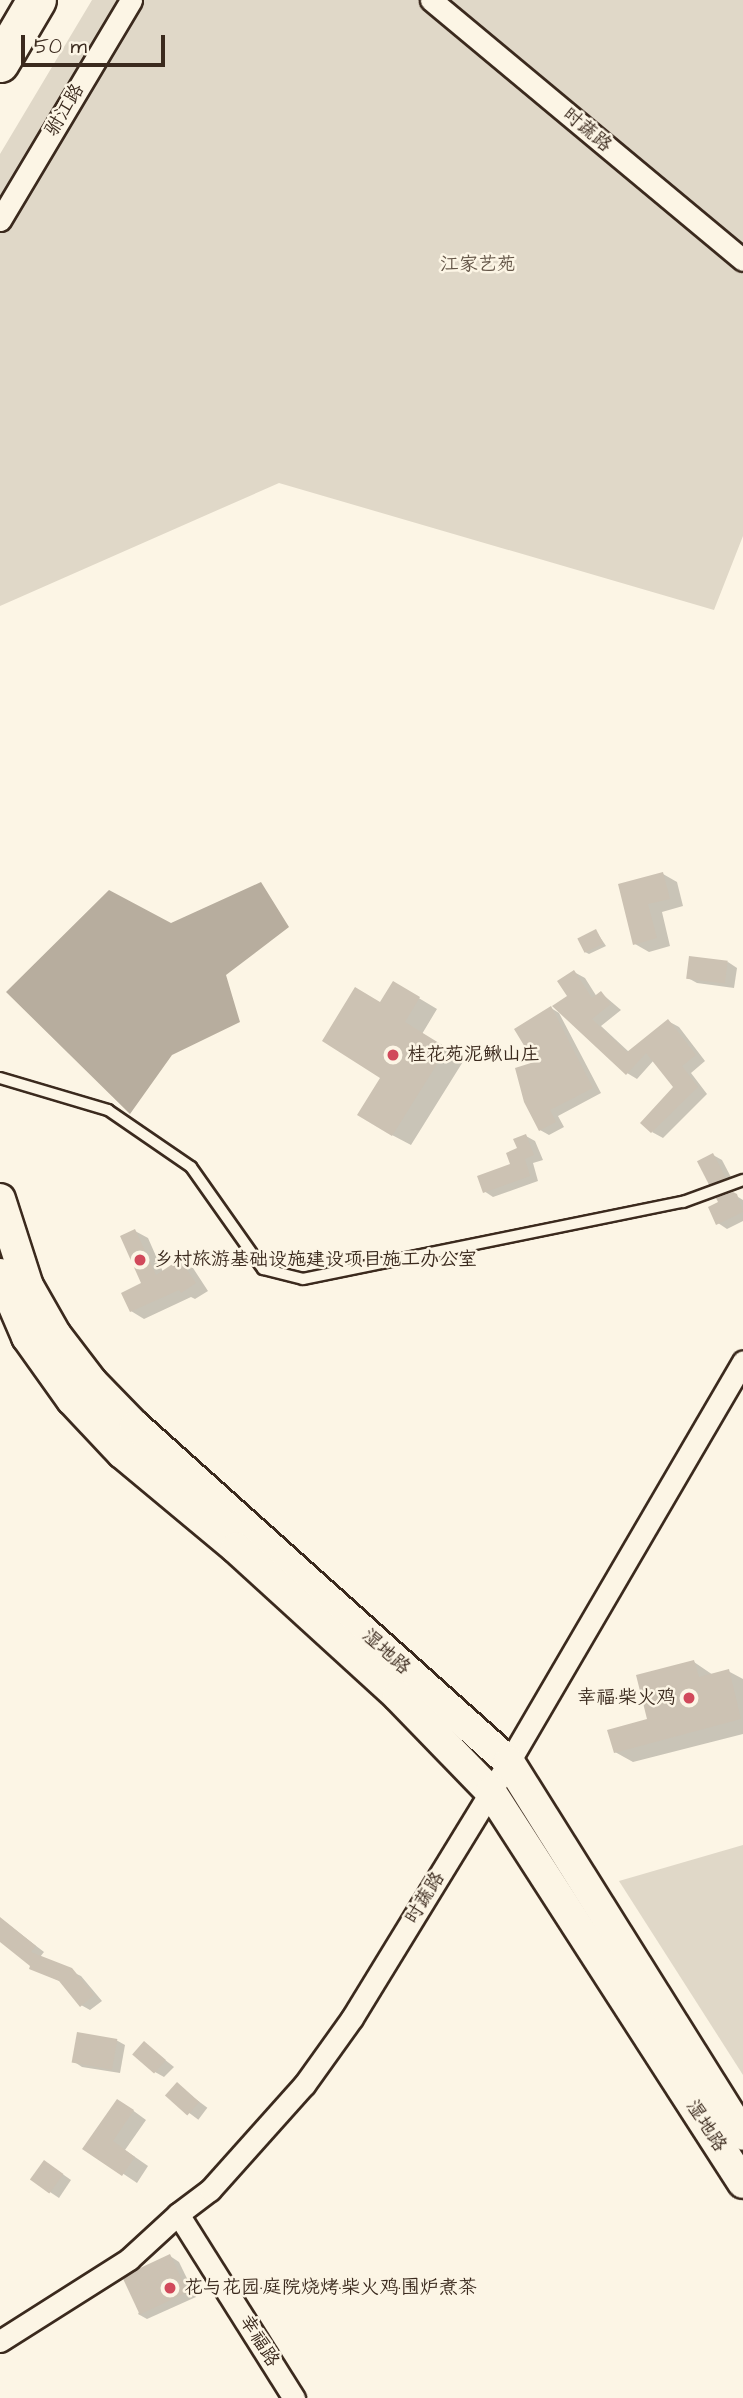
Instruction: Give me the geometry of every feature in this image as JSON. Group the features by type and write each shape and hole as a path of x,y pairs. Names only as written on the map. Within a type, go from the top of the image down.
{"highway":[{"path":"0,62 37,0"}],"street":[{"name":"驸江路","path":"0,220 131,0"},
{"name":"时蔬路","path":"431,0 743,260"},
{"name":"湿地路","path":"0,1199 28,1286 56,1335 92,1382 135,1426 509,1762 743,2136"},
{"name":"湿地路","path":"0,1274 27,1337 72,1400 122,1453 236,1548 398,1696 491,1792 743,2183"},
{"name":"时蔬路","path":"0,2341 129,2259 178,2214 210,2190 304,2085 352,2018 491,1792 743,1362"},
{"name":"幸福路","path":"178,2214 294,2398"}],"lane":[{"path":"0,1078 108,1110 191,1167 263,1269 303,1279 683,1202 743,1180"}],"green space":[{"name":"江家艺苑","path":"92,0 743,0 743,536 714,610 279,483 0,606 0,154"},
{"path":"743,1845 743,2075 619,1881"}],"shaded area":[{"path":"261,882 289,927 226,975 240,1022 172,1055 130,1114 6,992 109,890 171,923"}],"building":[{"path":"663,872 670,899 648,904 657,938 633,945 618,884"},
{"path":"596,929 603,943 585,953 577,939"},
{"path":"689,956 728,961 725,984 686,979"},
{"path":"574,970 592,998 601,991 611,1004 592,1019 627,1052 668,1019 696,1055 682,1066 698,1087 651,1133 640,1123 673,1087 646,1053 626,1075 552,1006 567,996 557,981"},
{"name":"桂花苑泥鳅山庄","path":"393,981 420,997 405,1022 447,1048 392,1136 357,1115 380,1078 322,1041 355,987 380,1002"},
{"path":"551,1006 593,1088 550,1110 556,1122 539,1131 524,1102 515,1068 534,1062 514,1029"},
{"path":"526,1134 534,1155 525,1159 530,1176 483,1193 477,1176 510,1164 506,1153 517,1148 513,1139"},
{"path":"713,1153 726,1178 710,1186 697,1161"},
{"path":"733,1192 737,1194 743,1212 716,1225 708,1207 718,1202 716,1198"},
{"name":"乡村旅游基础设施建设项目施工办公室","path":"135,1229 156,1275 180,1259 196,1283 181,1293 179,1290 130,1312 121,1293 141,1283 120,1236"},
{"name":"幸福·柴火鸡","path":"694,1660 699,1677 729,1669 741,1719 614,1753 607,1730 647,1719 636,1675"},
{"path":"0,1917 36,1946 31,1952 72,1968 94,1995 80,2007 59,1981 29,1969 30,1966 0,1942"},
{"path":"77,2032 117,2039 112,2070 72,2063"},
{"path":"144,2041 166,2060 154,2074 132,2055"},
{"path":"177,2082 199,2102 187,2115 165,2095"},
{"path":"117,2099 134,2110 113,2141 135,2157 122,2176 82,2149"},
{"path":"44,2160 63,2174 49,2194 30,2179"},
{"path":"170,2254 188,2292 140,2314 122,2276"}],"place":[{"name":"桂花苑泥鳅山庄","path":"393,1055"},
{"name":"乡村旅游基础设施建设项目施工办公室","path":"140,1260"},
{"name":"幸福·柴火鸡","path":"689,1698"},
{"name":"花与花园·庭院烧烤·柴火鸡·围炉煮茶","path":"170,2288"}]}
